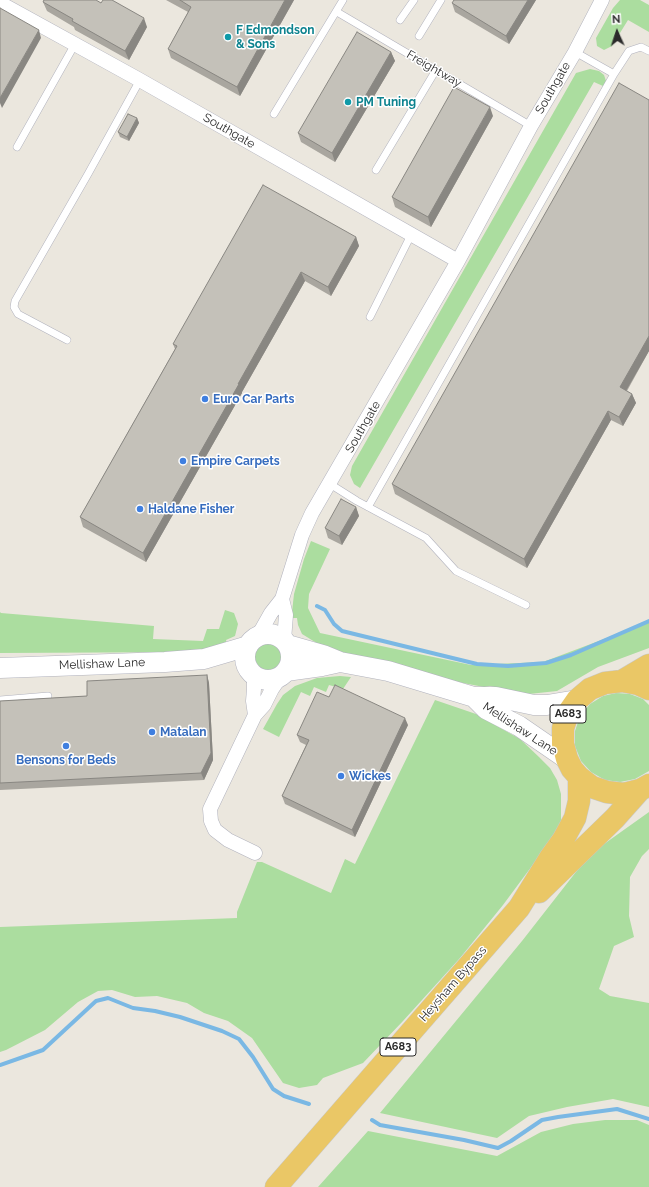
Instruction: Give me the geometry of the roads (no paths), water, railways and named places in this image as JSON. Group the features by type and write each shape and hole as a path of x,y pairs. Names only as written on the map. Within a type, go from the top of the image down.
{"highway":[{"name":"A683","path":"622,681 649,666"},
{"name":"A683","path":"644,788 624,794 607,792 592,787 573,768 563,744 564,728 568,713 577,700 590,689 605,683 622,681 638,684 649,690"},
{"name":"Heysham Bypass","path":"276,1187 519,908 563,840 575,818 579,801 573,768"},
{"name":"Heysham Bypass","path":"519,908 543,889 568,862 615,818 644,788"}],"main road":[{"path":"265,634 273,634 286,643 291,658 290,665 283,674 274,679 267,680 260,678 251,672 245,657 253,641 265,634"},
{"name":"Mellishaw Lane","path":"0,668 204,660 253,641"},
{"name":"Mellishaw Lane","path":"286,643 340,662 388,671 474,697 496,697 534,705 547,705 577,700"},
{"name":"Mellishaw Lane","path":"204,660 251,672"},
{"name":"Mellishaw Lane","path":"283,674 340,662"},
{"name":"Mellishaw Lane","path":"474,697 486,709 520,726 573,768"}],"street":[{"name":"Southgate","path":"253,641 282,599 302,535 312,513 458,261 531,126 575,52 602,0"},
{"name":"Southgate","path":"0,3 140,80 458,261"},
{"name":"Southgate","path":"282,599 286,615 286,643"},
{"path":"251,672 254,689 253,701 255,715"},
{"path":"255,853 228,840 215,830 210,809 255,715 264,705 272,689 283,674"}],"lane":[{"path":"274,114 343,0"},
{"path":"400,20 414,0"},
{"path":"419,36 441,0"},
{"name":"Freightway","path":"337,12 531,126"},
{"path":"17,147 75,44"},
{"path":"368,507 614,74 629,51 641,47 649,51"},
{"path":"575,52 614,74"},
{"path":"376,170 436,70"},
{"path":"66,340 18,314 14,307 15,301 140,80"},
{"path":"370,317 411,235"},
{"path":"330,484 368,507 426,538 456,571 526,605"},
{"path":"0,700 48,696"}],"waterway":[{"path":"317,606 325,610 334,624 342,631 477,664 508,666 546,663 571,655 649,621"},
{"path":"0,1065 43,1050 96,1001 108,998 133,1008 180,1017 222,1031 239,1039 253,1057 273,1089 284,1096 309,1104"},
{"path":"372,1120 380,1125 464,1140 498,1148 542,1120 617,1109 649,1119"}],"place":[{"name":"F Edmondson & Sons","path":"228,37"},
{"name":"PM Tuning","path":"348,102"},
{"name":"Euro Car Parts","path":"205,399"},
{"name":"Empire Carpets","path":"183,461"},
{"name":"Haldane Fisher","path":"140,509"},
{"name":"Matalan","path":"152,732"},
{"name":"Bensons for Beds","path":"66,746"},
{"name":"Wickes","path":"341,776"}]}
